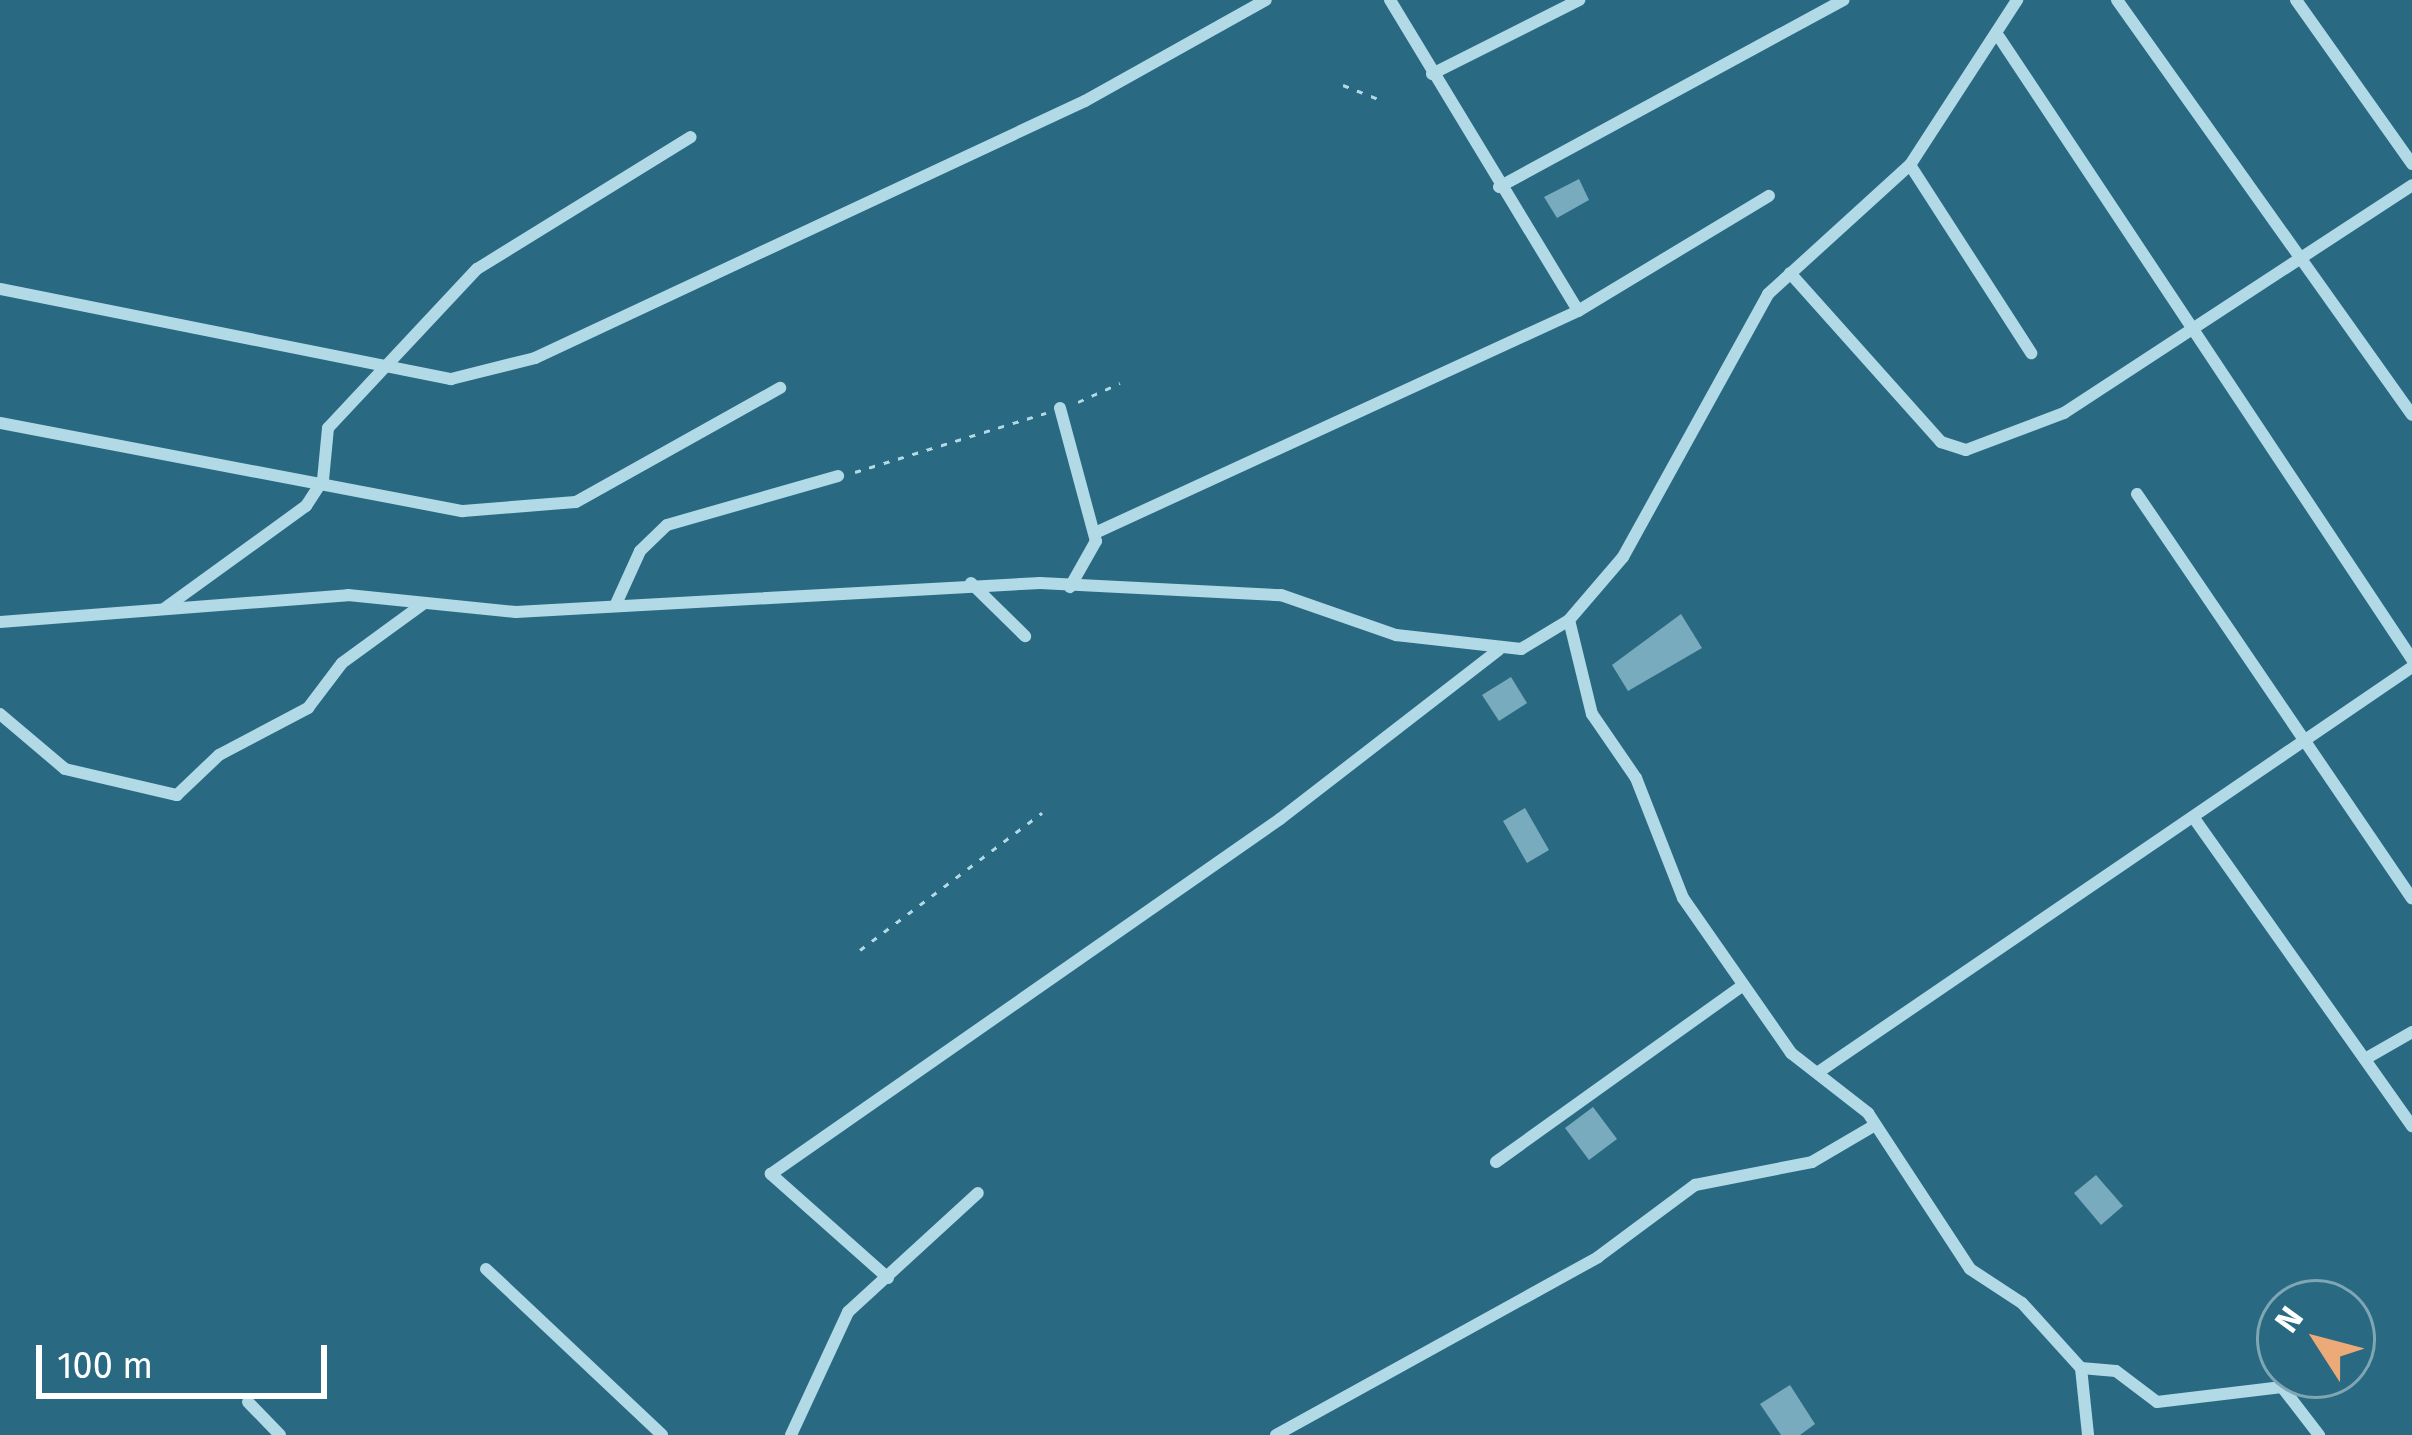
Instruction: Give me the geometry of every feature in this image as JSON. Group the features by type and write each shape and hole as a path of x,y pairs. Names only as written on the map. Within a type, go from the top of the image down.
{"street":[{"path":"0,289 451,379 535,358 1084,101 1266,0"},
{"path":"1390,0 1578,311"},
{"path":"1432,74 1579,0"},
{"path":"1499,187 1844,0"},
{"path":"0,622 348,595 424,603 616,604 970,583 1281,595 1396,635 1499,650 1537,644 1570,620 1656,508 1763,304 1790,273 1910,165 1999,37 2018,0"},
{"path":"2117,0 2412,415"},
{"path":"2296,0 2412,164"},
{"path":"1820,1071 2196,821 2412,663 1999,37"},
{"path":"159,612 236,564 323,480 328,428 503,247 691,137"},
{"path":"1910,165 2031,353"},
{"path":"1790,273 1952,452 2064,412 2412,185"},
{"path":"1095,533 1578,311 1769,196"},
{"path":"0,423 323,480 464,511 577,502 780,388"},
{"path":"1060,408 1095,533 1090,566 1070,587"},
{"path":"616,604 640,551 667,525 838,476"},
{"path":"2137,494 2303,746 2412,898"},
{"path":"970,583 1025,636"},
{"path":"0,714 64,769 177,795 219,755 308,708 342,663 424,603"},
{"path":"1570,620 1598,728 1636,778 1683,898 1791,1053 1820,1071 1875,1125 1970,1269 2021,1303 2081,1367 2088,1435"},
{"path":"888,1278 771,1174 1280,819 1499,650"},
{"path":"2196,821 2412,1126"},
{"path":"1496,1162 1743,985"},
{"path":"2365,1059 2412,1032"},
{"path":"1276,1435 1598,1257 1695,1185 1812,1162 1875,1125"},
{"path":"791,1435 848,1312 978,1193"},
{"path":"487,1269 662,1435"},
{"path":"2081,1367 2116,1371 2157,1402 2282,1387 2306,1403 2319,1435"},
{"path":"248,1402 280,1435"}],"path":[{"path":"1342,85 1382,100"},
{"path":"838,476 1060,408 1120,382"},
{"path":"860,950 1042,813"}],"building":[{"path":"1579,179 1589,200 1557,218 1544,197"},
{"path":"1681,614 1702,648 1628,691 1612,665"},
{"path":"1511,677 1527,703 1499,721 1482,695"},
{"path":"1525,808 1549,850 1527,863 1503,821"},
{"path":"1593,1107 1617,1139 1589,1160 1565,1128"},
{"path":"2096,1175 2123,1206 2101,1225 2074,1193"},
{"path":"1790,1385 1815,1424 1800,1435 1781,1435 1760,1404"}]}
